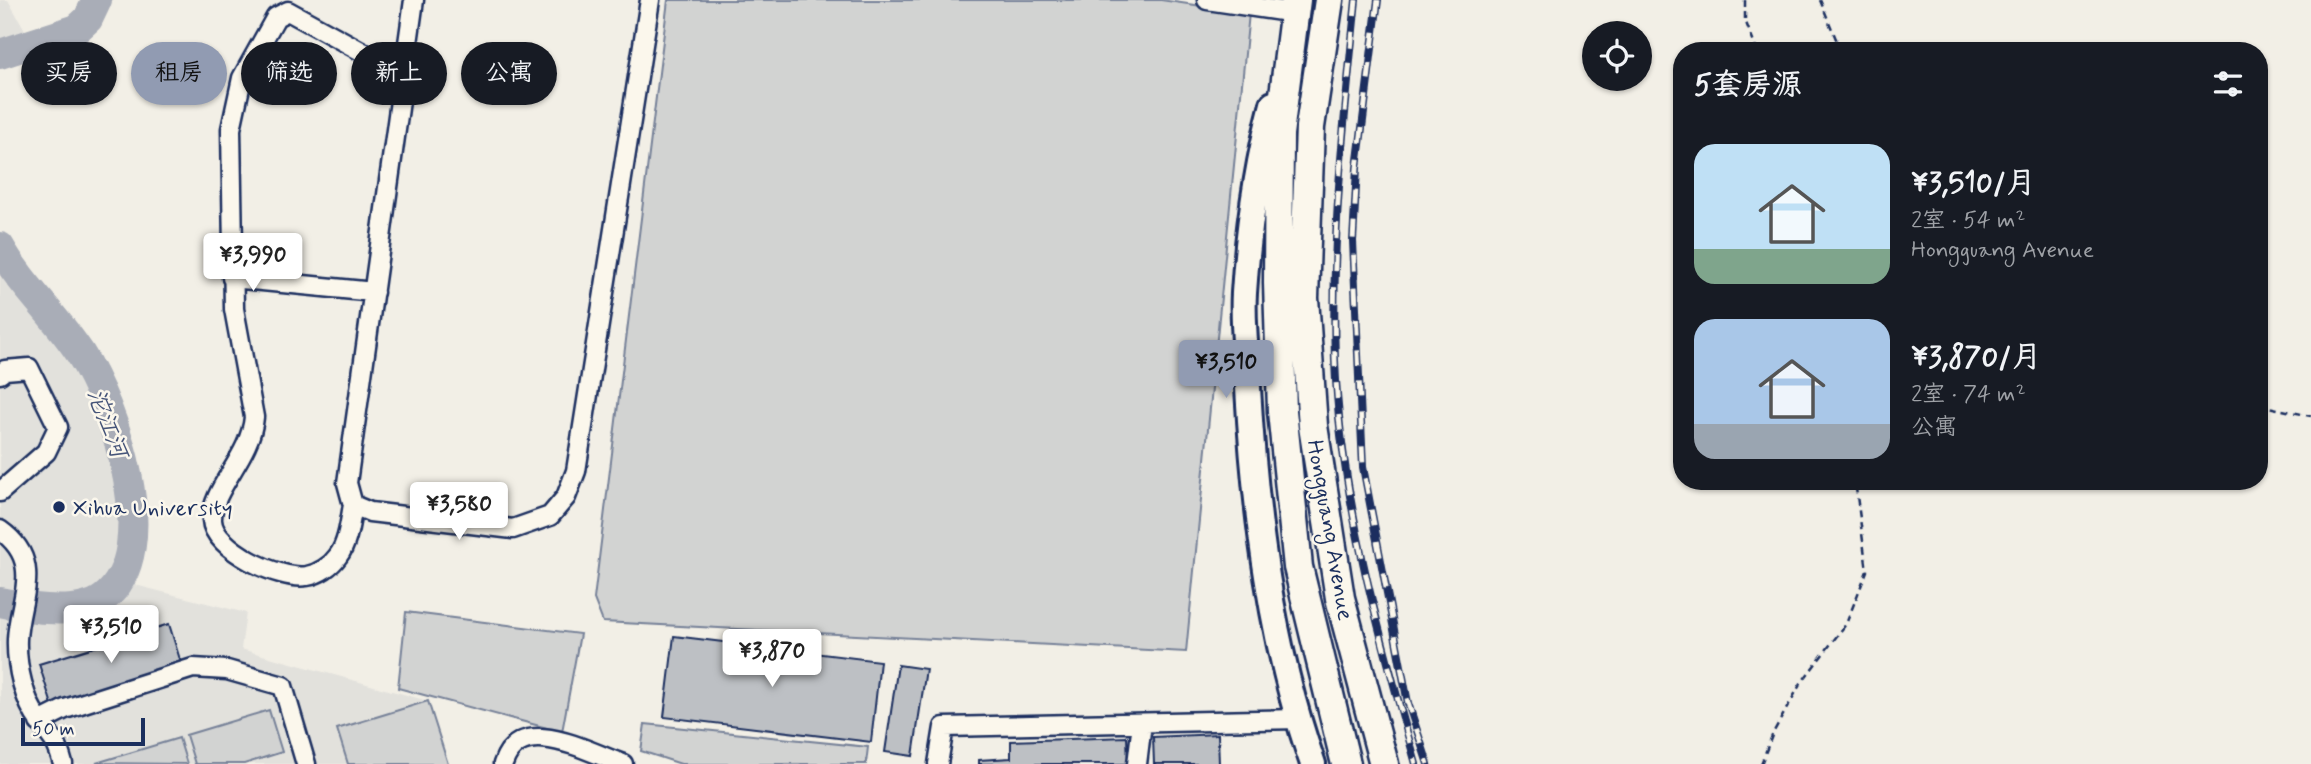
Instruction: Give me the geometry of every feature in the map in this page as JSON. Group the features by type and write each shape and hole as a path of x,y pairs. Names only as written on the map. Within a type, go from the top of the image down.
{"highway":[{"name":"Hongguang Avenue","path":"1329,0 1310,127 1304,299 1313,426 1340,598 1384,764"},
{"name":"Hongguang Avenue","path":"1294,15 1279,134 1282,411 1298,566 1346,764"}],"main road":[{"path":"1294,15 1261,152 1244,295 1256,489 1266,567 1300,719 1313,764"}],"street":[{"path":"408,42 414,0"},
{"path":"353,505 370,512 513,529 550,516 566,497 576,471 650,0"},
{"path":"1207,0 1294,15"},
{"path":"351,46 288,11 276,17 242,78 235,102 229,156 234,187 232,278 234,309 254,417 253,432 214,505 212,523 223,543 265,568 307,576 326,569 340,555 353,505 347,483 399,105"},
{"path":"232,278 374,292"},
{"path":"0,374 5,370 29,368 58,427 46,452 0,492"},
{"path":"0,530 9,537 29,572 17,641 25,695 39,722 55,739 63,764"},
{"path":"39,722 65,709 193,668 227,670 283,686 306,764"},
{"path":"938,764 944,727 1300,719"},
{"path":"1137,764 1142,723"},
{"path":"503,764 510,747 517,741 536,736 624,764"}],"path":[{"path":"1745,0 1745,20 1754,42"},
{"path":"1820,0 1838,42"},
{"path":"2268,407 2311,416"},
{"path":"1761,764 1773,733 1801,683 1846,624 1867,571 1856,490"}],"shaded area":[{"path":"0,0 8,0 25,30 0,41"},
{"path":"668,0 1161,0 1249,13 1186,652 603,622 594,599"},
{"name":"Xihua University","path":"0,267 73,365 103,433 116,482 120,531 116,573 135,585 246,613 241,649 428,701 448,764 0,764"},
{"path":"406,612 580,634 562,732 398,688"},
{"path":"428,701 448,764 348,764 337,729"},
{"path":"269,710 282,752 244,764 195,764 186,735"},
{"path":"645,724 868,747 866,764 681,764 641,751"},
{"path":"179,738 187,764 96,763"}],"building":[{"path":"169,624 182,666 52,705 39,664"},
{"path":"674,636 880,661 871,742 664,717"},
{"path":"898,665 926,669 913,756 885,752"},
{"path":"1218,734 1219,764 1154,764 1153,737"},
{"path":"1127,737 1128,764 979,764 979,760 1011,758 1011,741"}],"waterway":[{"name":"沱江河","path":"0,54 77,29 88,19 97,0"},
{"name":"沱江河","path":"0,247 18,275 71,339 93,377 119,441 128,477 132,513 131,547 122,576 104,598 94,604 67,609 0,602"}],"railway":[{"path":"1356,0 1343,134 1335,269 1338,411 1353,513 1375,615 1416,764"},
{"path":"1378,0 1357,168 1353,241 1363,467 1408,703 1428,764"}],"place":[{"name":"Xihua University","path":"59,507"}]}
